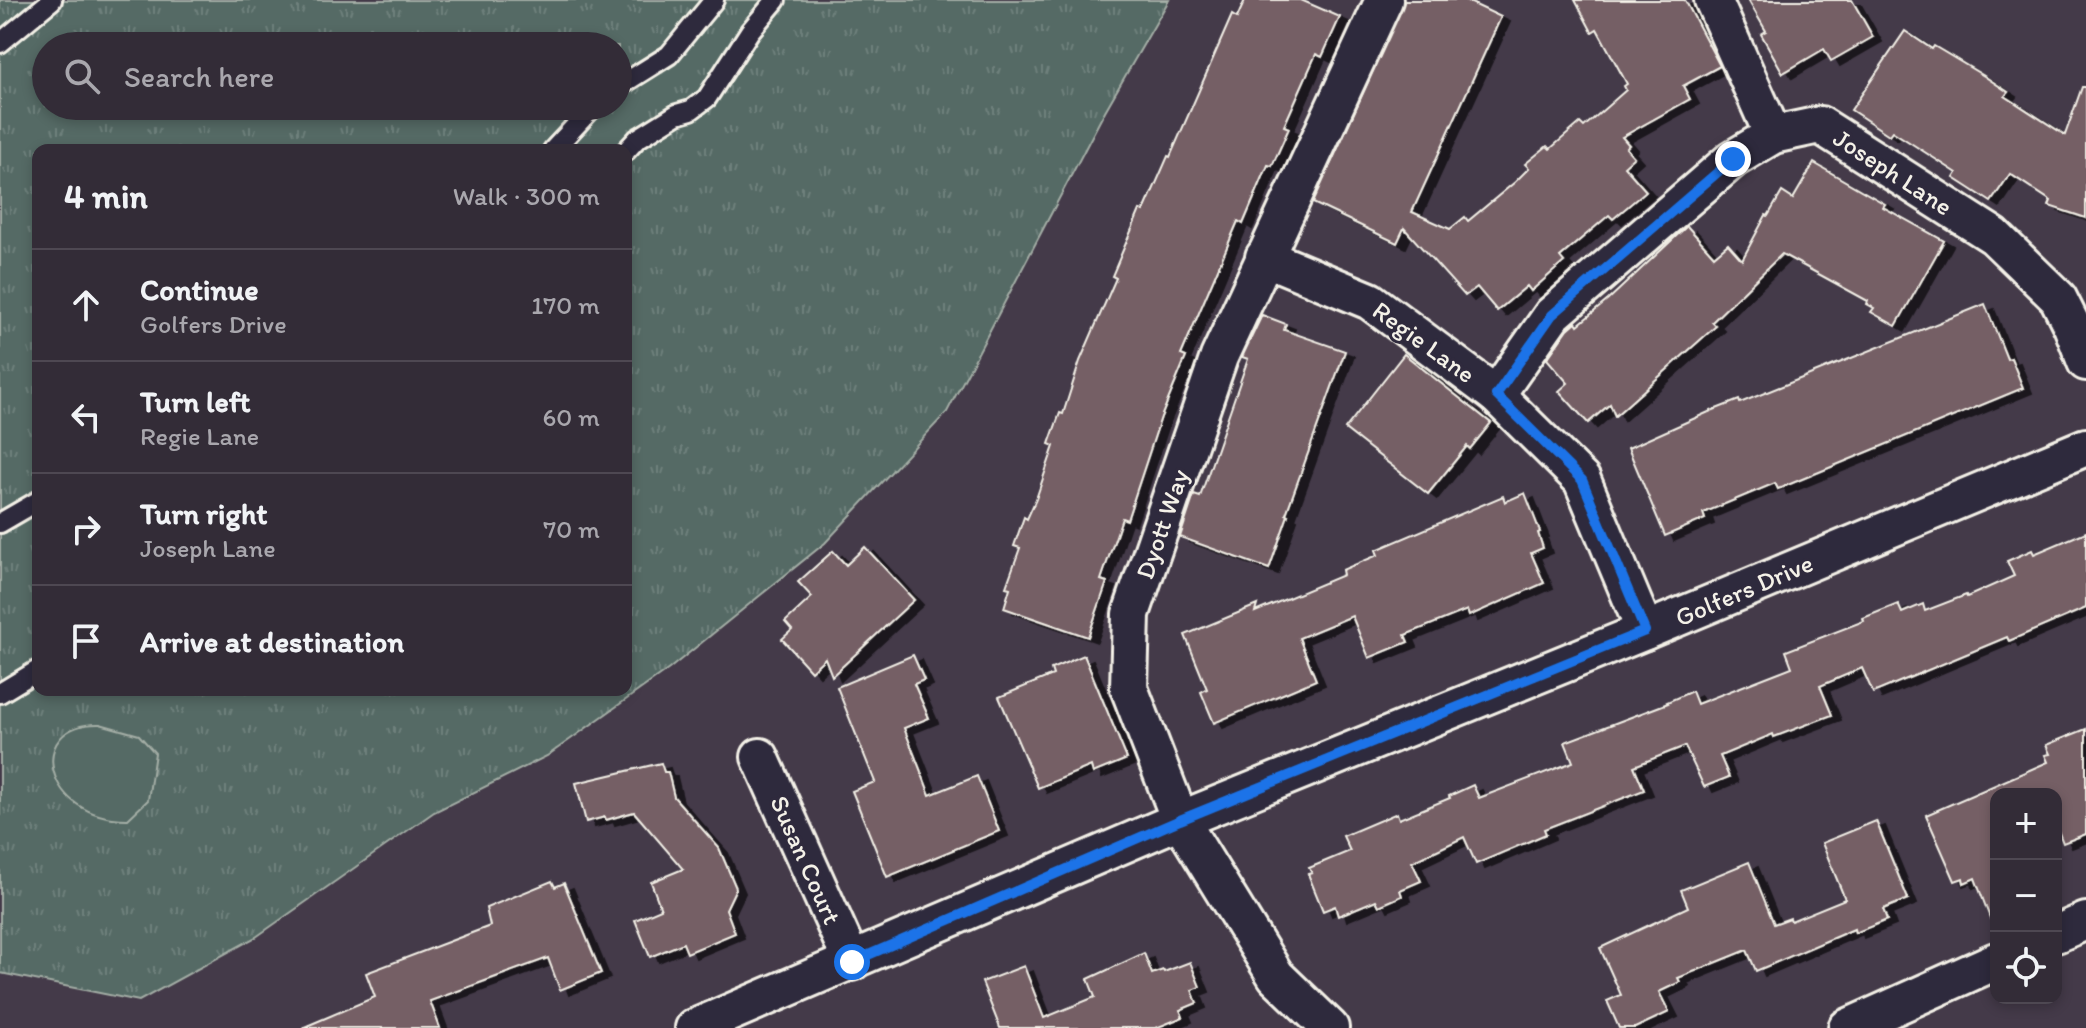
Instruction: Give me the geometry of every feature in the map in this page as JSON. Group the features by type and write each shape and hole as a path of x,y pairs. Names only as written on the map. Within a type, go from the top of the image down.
{"street":[{"name":"Dyott Way","path":"1330,1028 1276,976 1180,820 1129,688 1131,614 1219,357 1384,0"},
{"path":"1713,0 1773,135"},
{"name":"Joseph Lane","path":"1496,395 1552,315 1733,159 1773,135 1820,125 1994,236 2058,298 2079,323 2086,362"},
{"name":"Regie Lane","path":"1264,257 1370,301 1496,395 1582,480 1645,631"},
{"name":"Golfers Drive","path":"694,1028 1180,820 2086,447"},
{"name":"Susan Court","path":"760,757 852,962"},
{"path":"2061,932 2086,921"},
{"path":"1847,1028 1990,964"}],"lane":[{"path":"0,43 52,0"},
{"path":"632,78 669,55 714,0"},
{"path":"632,144 707,98 750,31 776,0"},
{"path":"559,144 581,120"},
{"path":"0,523 32,504"},
{"path":"0,693 32,674"}],"green space":[{"path":"0,0 1169,0 1105,111 947,412 825,543 632,695 632,144 32,144 32,696 631,696 547,756 434,812 256,937 139,1001 0,973"},
{"path":"100,724 139,735 155,753 148,800 128,819 99,815 77,804 62,789 54,771 53,753 60,738 76,728"}],"building":[{"path":"1245,0 1301,0 1340,17 1322,57 1316,54 1284,126 1289,128 1272,166 1268,165 1243,224 1238,221 1181,355 1186,357 1161,417 1127,520 1122,518 1101,580 1107,582 1088,637 1004,608 1010,588 1006,587 1020,548 1014,546 1024,517 1027,519 1036,499 1054,446 1049,444 1116,278 1112,276 1140,210 1144,211 1170,157 1232,15 1237,18"},
{"path":"1405,0 1465,0 1501,17 1412,212 1450,229 1465,217 1468,221 1515,182 1529,168 1525,164 1547,146 1550,149 1580,123 1584,127 1626,90 1624,86 1627,84 1597,29 1592,32 1575,0 1685,0 1720,66 1683,86 1690,99 1622,137 1634,157 1624,166 1646,191 1613,219 1609,215 1560,257 1564,262 1531,291 1527,286 1497,311 1477,287 1465,296 1404,228 1397,243 1313,203"},
{"path":"1748,0 1852,0 1873,37 1831,61 1824,49 1783,73 1761,34 1766,31"},
{"path":"1905,31 1984,76 2008,92 2005,96 2065,135 2082,87 2086,87 2086,218 2049,206 2051,201 2010,174 1991,202 1954,178 1957,173 1892,131 1889,135 1851,110"},
{"path":"1814,163 1944,241 1896,326 1871,312 1874,308 1867,304 1868,301 1782,254 1712,322 1716,326 1615,416 1610,404 1588,423 1559,391 1568,383 1547,359 1568,329 1576,322 1578,325 1608,300 1687,226 1714,256 1728,244 1742,260 1782,192 1793,199"},
{"path":"1985,304 2007,359 2011,358 2023,388 1778,489 1775,483 1703,513 1705,519 1665,536 1628,448 1711,411 1739,400 1740,403"},
{"path":"1262,315 1286,324 1284,330 1345,351 1269,569 1180,537 1194,495 1200,497 1248,359 1242,357"},
{"path":"1404,354 1491,423 1470,449 1467,446 1428,494 1345,429"},
{"path":"1525,493 1540,532 1543,548 1531,553 1544,583 1469,616 1467,610 1405,635 1408,642 1369,658 1352,616 1299,638 1316,680 1214,723 1201,692 1207,689 1185,635 1257,605 1255,612 1343,575 1342,570 1378,555 1376,550 1503,496 1505,502"},
{"path":"2086,532 2086,608 1873,693 1862,668 1820,686 1832,715 1774,737 1773,734 1720,756 1729,777 1704,787 1685,746 1634,766 1644,790 1544,829 1546,834 1476,864 1464,837 1412,862 1421,881 1400,890 1402,896 1379,906 1376,900 1338,916 1335,906 1323,911 1308,874 1312,873 1309,868 1350,851 1343,836 1397,813 1399,819 1473,785 1479,798 1573,762 1565,742 1692,691 1697,704 1792,667 1786,651 1864,621 1863,618 1898,604 1902,613 1923,604 1925,611 1967,597 2014,576 2007,561 2032,550 2034,554"},
{"path":"865,547 914,600 832,676 825,658 811,671 782,639 792,630 785,622 812,597 798,582 833,551 846,565"},
{"path":"913,655 924,680 914,684 929,718 904,728 930,795 977,776 999,831 887,877 852,791 875,782 837,687"},
{"path":"1084,655 1127,759 1093,773 1091,766 1038,788 999,697 1053,675 1051,669"},
{"path":"2086,729 2086,834 2063,843 2062,788 1990,788 1990,918 1975,878 1964,883 1963,878 1955,881 1926,815 2048,762 2045,755 2050,754 2046,745"},
{"path":"661,763 664,772 668,772 674,797 719,848 736,888 726,909 735,933 687,953 683,943 650,957 635,920 661,909 651,882 683,869 634,812 586,822 576,783"},
{"path":"1876,821 1908,899 1883,909 1887,920 1855,933 1854,929 1756,971 1747,950 1678,978 1680,982 1659,992 1669,1012 1635,1028 1619,1028 1607,1001 1621,995 1600,948 1688,907 1681,890 1749,862 1774,924 1790,918 1791,921 1845,899 1822,843"},
{"path":"552,881 555,887 564,883 601,973 560,990 548,958 430,1001 440,1028 302,1028 375,997 366,973 490,926 486,908"},
{"path":"1144,953 1152,974 1190,962 1200,987 1192,990 1197,1003 1180,1010 1183,1017 1156,1028 1000,1028 982,982 1024,966 1044,1018 1095,997 1088,979"}],"route":[{"path":"852,962 1180,820 1645,631 1582,480 1496,395 1552,315 1733,159"}]}
